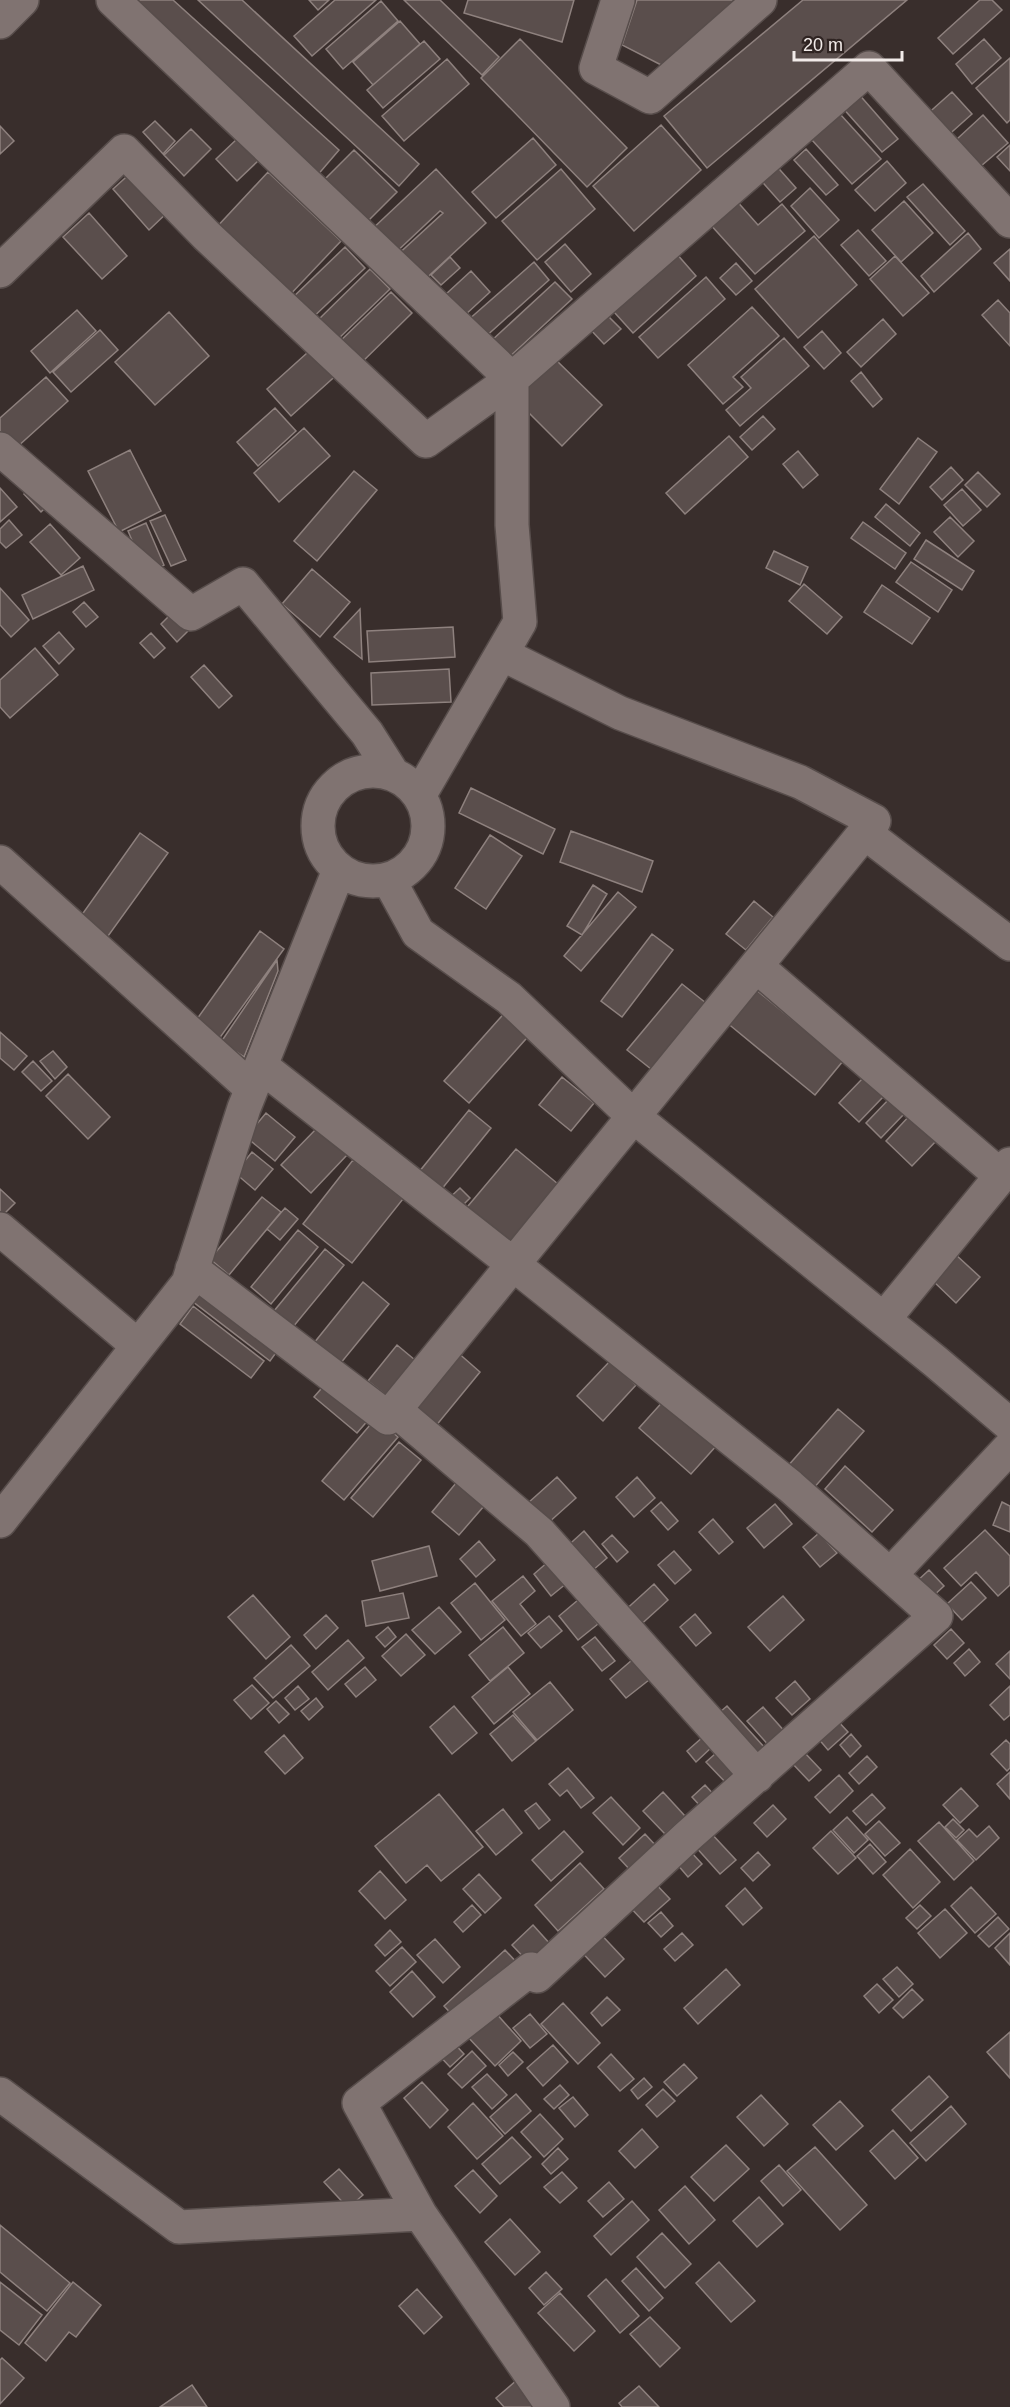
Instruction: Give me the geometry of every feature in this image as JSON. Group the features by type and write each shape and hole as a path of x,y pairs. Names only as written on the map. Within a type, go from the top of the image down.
{"street":[{"path":"0,22 22,0"},
{"path":"113,0 512,379 513,525 520,622 419,796"},
{"path":"618,0 596,68 650,97 760,0"},
{"path":"0,271 124,151 206,235 426,441 512,379 869,68 1010,221"},
{"path":"0,449 191,614 243,584 367,732 393,774"},
{"path":"192,1269 388,1418 874,821 800,782 620,713 502,654"},
{"path":"375,771 393,774 408,783 419,796 426,812 429,829 425,846 417,861 404,873 388,880 371,882 354,878 339,870 327,857 320,841 318,824 325,799 342,780 358,773 375,771"},
{"path":"865,833 1010,944"},
{"path":"0,862 256,1077 513,1264 790,1486 936,1616 537,1976 531,1969 359,2103 420,2214 553,2407"},
{"path":"0,1521 188,1283 256,1077 339,870"},
{"path":"388,880 418,933 509,998 633,1116 884,1319 1010,1425"},
{"path":"756,966 1005,1170 884,1319"},
{"path":"0,1229 138,1346"},
{"path":"395,1410 539,1532 757,1776"},
{"path":"891,1574 1010,1447"},
{"path":"0,2094 179,2227 420,2214"}],"building":[{"path":"120,0 173,0 339,150 316,177"},
{"path":"198,0 242,0 419,164 399,186"},
{"path":"309,0 329,0 318,10"},
{"path":"335,0 376,0 312,56 294,36"},
{"path":"404,0 440,0 499,57 482,75"},
{"path":"468,0 574,0 562,42 464,13"},
{"path":"637,0 748,0 671,70 622,45"},
{"path":"803,0 907,0 707,168 664,116"},
{"path":"980,0 992,0 1002,10 953,54 938,38"},
{"path":"381,1 398,21 343,69 326,49"},
{"path":"400,21 420,44 373,85 353,62"},
{"path":"520,39 627,148 587,187 481,78"},
{"path":"984,39 1001,58 972,84 956,64"},
{"path":"424,41 440,59 383,108 367,90"},
{"path":"1010,58 1010,120 1007,123 976,88"},
{"path":"447,59 469,84 404,141 382,116"},
{"path":"857,92 898,139 882,152 841,106"},
{"path":"952,92 972,114 944,139 924,117"},
{"path":"840,114 881,159 852,184 812,140"},
{"path":"983,115 1008,143 981,166 957,139"},
{"path":"155,121 175,141 163,154 143,132"},
{"path":"661,125 701,170 634,231 593,186"},
{"path":"0,126 14,141 0,154"},
{"path":"191,129 211,149 184,176 164,155"},
{"path":"238,138 259,160 237,181 216,159"},
{"path":"533,138 556,165 496,218 472,192"},
{"path":"1010,145 1010,171 997,157"},
{"path":"806,149 838,185 826,195 794,160"},
{"path":"354,150 397,192 364,225 321,183"},
{"path":"887,161 906,183 875,211 855,190"},
{"path":"773,162 796,188 780,202 757,176"},
{"path":"135,169 171,209 149,230 113,189"},
{"path":"436,169 486,223 419,285 394,258 443,213 440,211 392,256 369,232"},
{"path":"561,169 595,209 537,260 502,221"},
{"path":"268,172 341,241 286,299 214,230"},
{"path":"923,184 965,231 950,245 907,197"},
{"path":"810,188 839,220 819,238 791,206"},
{"path":"735,199 758,225 782,204 805,231 755,274 709,223"},
{"path":"904,201 933,233 901,262 872,230"},
{"path":"89,213 127,256 102,279 63,237"},
{"path":"858,230 886,261 869,276 841,245"},
{"path":"968,233 981,249 934,292 921,276"},
{"path":"814,236 857,285 798,338 755,289"},
{"path":"565,244 591,274 571,292 545,262"},
{"path":"669,245 696,276 633,333 605,302"},
{"path":"345,247 365,268 307,323 287,303"},
{"path":"1010,249 1010,281 994,263"},
{"path":"895,256 929,293 903,316 870,279"},
{"path":"450,257 460,268 441,285 431,275"},
{"path":"534,262 549,280 483,339 467,321"},
{"path":"736,263 752,281 736,295 720,278"},
{"path":"370,269 390,289 335,342 316,322"},
{"path":"471,271 490,292 464,316 445,295"},
{"path":"706,277 725,299 658,358 639,337"},
{"path":"555,282 572,299 506,360 490,342"},
{"path":"391,292 412,313 355,369 334,347"},
{"path":"998,300 1010,313 1010,346 982,315"},
{"path":"752,307 779,336 733,377 743,387 723,404 688,365"},
{"path":"77,310 96,331 50,373 31,351"},
{"path":"169,312 209,356 155,405 115,362"},
{"path":"606,314 621,329 604,344 590,329"},
{"path":"883,319 896,334 861,367 847,352"},
{"path":"100,330 118,350 71,392 53,372"},
{"path":"822,331 841,353 824,369 804,347"},
{"path":"784,338 809,366 740,426 726,410 751,388 741,377"},
{"path":"317,344 341,371 291,416 267,389"},
{"path":"555,359 602,405 562,446 516,400"},
{"path":"861,372 882,399 873,407 851,381"},
{"path":"46,377 68,401 16,448 0,431 0,418"},
{"path":"275,408 296,431 258,466 237,442"},
{"path":"763,416 775,429 752,450 740,437"},
{"path":"304,428 330,456 279,502 254,473"},
{"path":"729,436 748,457 685,514 666,493"},
{"path":"918,438 937,452 899,504 880,489"},
{"path":"130,450 161,511 119,532 88,471"},
{"path":"798,451 818,475 803,488 783,464"},
{"path":"951,467 963,480 942,500 930,487"},
{"path":"354,471 377,490 317,561 294,541"},
{"path":"978,472 1000,494 987,507 965,485"},
{"path":"34,485 50,503 41,512 24,494"},
{"path":"0,488 17,507 0,522"},
{"path":"962,489 981,510 963,526 944,505"},
{"path":"886,504 920,533 910,546 875,517"},
{"path":"165,515 186,560 171,566 150,521"},
{"path":"950,517 974,541 958,557 934,532"},
{"path":"9,520 22,535 6,548 0,542 0,529"},
{"path":"863,522 906,553 895,569 851,538"},
{"path":"146,523 164,565 146,573 128,531"},
{"path":"50,524 80,558 61,575 30,542"},
{"path":"926,540 974,571 962,590 914,559"},
{"path":"774,551 808,567 800,585 766,568"},
{"path":"911,562 952,590 938,612 896,582"},
{"path":"83,566 94,590 33,619 22,595"},
{"path":"312,569 350,602 320,637 282,604"},
{"path":"804,584 842,617 827,634 789,601"},
{"path":"882,585 930,618 912,644 864,612"},
{"path":"0,588 29,620 11,637 0,625"},
{"path":"84,602 98,617 86,627 73,612"},
{"path":"360,609 362,659 334,637"},
{"path":"174,611 190,629 177,642 161,624"},
{"path":"453,627 455,657 369,662 367,631"},
{"path":"59,632 74,649 59,664 43,646"},
{"path":"151,633 165,648 154,658 140,643"},
{"path":"35,648 58,675 10,718 0,707 0,680"},
{"path":"204,665 232,696 219,708 191,677"},
{"path":"449,669 451,702 372,705 371,673"},
{"path":"471,788 555,829 543,854 459,813"},
{"path":"571,831 653,861 642,892 560,862"},
{"path":"140,833 168,853 103,943 76,923"},
{"path":"490,835 522,856 486,909 455,888"},
{"path":"593,885 607,894 582,935 567,926"},
{"path":"618,892 636,907 581,971 564,956"},
{"path":"754,901 773,917 746,950 726,934"},
{"path":"260,931 284,949 216,1043 192,1026"},
{"path":"652,934 673,950 622,1017 601,1001"},
{"path":"277,960 278,971 244,1057 221,1042"},
{"path":"682,984 706,1003 651,1069 627,1050"},
{"path":"754,988 843,1061 815,1095 726,1022"},
{"path":"508,1009 533,1031 469,1103 444,1081"},
{"path":"0,1032 27,1056 14,1070 0,1058"},
{"path":"53,1051 67,1067 55,1079 40,1061"},
{"path":"33,1061 52,1081 41,1091 22,1072"},
{"path":"68,1074 110,1117 88,1139 46,1096"},
{"path":"562,1077 594,1103 571,1131 539,1105"},
{"path":"863,1078 883,1097 859,1122 839,1103"},
{"path":"890,1098 905,1113 881,1138 866,1123"},
{"path":"469,1110 491,1128 441,1190 419,1172"},
{"path":"266,1113 295,1137 275,1161 246,1137"},
{"path":"911,1114 938,1139 912,1166 886,1141"},
{"path":"318,1127 347,1155 311,1193 281,1165"},
{"path":"516,1149 564,1189 511,1253 463,1212"},
{"path":"252,1152 273,1169 255,1190 235,1173"},
{"path":"353,1160 403,1199 352,1263 303,1224"},
{"path":"460,1188 470,1198 455,1213 445,1202"},
{"path":"0,1189 15,1203 0,1218"},
{"path":"262,1197 281,1212 229,1275 210,1259"},
{"path":"285,1208 298,1219 280,1240 267,1229"},
{"path":"298,1230 318,1247 271,1304 251,1287"},
{"path":"325,1249 344,1265 293,1327 274,1311"},
{"path":"955,1254 980,1277 956,1303 931,1279"},
{"path":"363,1282 389,1304 340,1364 314,1343"},
{"path":"205,1284 283,1343 270,1361 192,1301"},
{"path":"193,1306 264,1361 251,1378 180,1324"},
{"path":"397,1345 421,1365 392,1400 368,1381"},
{"path":"456,1351 480,1372 435,1427 410,1407"},
{"path":"610,1361 636,1385 603,1421 577,1396"},
{"path":"327,1382 370,1418 357,1433 314,1397"},
{"path":"666,1398 717,1445 691,1474 639,1428"},
{"path":"838,1409 864,1431 812,1490 787,1467"},
{"path":"376,1418 398,1437 344,1500 322,1481"},
{"path":"399,1442 421,1460 373,1517 351,1498"},
{"path":"845,1466 893,1510 872,1532 825,1489"},
{"path":"557,1477 576,1498 547,1524 528,1503"},
{"path":"637,1477 655,1498 634,1517 616,1497"},
{"path":"456,1483 484,1506 459,1535 432,1512"},
{"path":"661,1502 678,1521 668,1530 651,1511"},
{"path":"1002,1502 1010,1506 1010,1532 993,1525"},
{"path":"775,1504 792,1524 764,1548 747,1528"},
{"path":"713,1519 733,1542 719,1554 699,1532"},
{"path":"985,1530 1010,1556 1010,1585 998,1596 976,1572 961,1586 944,1568"},
{"path":"584,1531 607,1558 585,1577 562,1551"},
{"path":"819,1533 837,1553 820,1567 803,1547"},
{"path":"612,1535 628,1552 617,1562 602,1544"},
{"path":"479,1541 495,1560 476,1577 460,1559"},
{"path":"429,1546 437,1576 380,1591 372,1561"},
{"path":"674,1551 691,1570 675,1584 658,1565"},
{"path":"549,1561 567,1583 551,1596 534,1574"},
{"path":"929,1570 944,1586 930,1599 915,1583"},
{"path":"523,1576 535,1591 520,1604 536,1624 521,1636 492,1601"},
{"path":"971,1582 986,1598 962,1620 947,1604"},
{"path":"475,1583 505,1620 481,1640 451,1603"},
{"path":"654,1584 668,1600 636,1629 622,1613"},
{"path":"403,1593 409,1618 366,1626 362,1601"},
{"path":"253,1595 290,1637 266,1659 228,1617"},
{"path":"783,1596 804,1620 770,1651 748,1627"},
{"path":"578,1600 598,1624 578,1640 559,1616"},
{"path":"439,1607 461,1632 435,1654 412,1630"},
{"path":"695,1614 711,1633 696,1646 680,1627"},
{"path":"326,1615 338,1628 316,1649 304,1635"},
{"path":"549,1616 562,1631 541,1648 528,1633"},
{"path":"388,1627 396,1637 385,1647 376,1637"},
{"path":"503,1627 524,1653 490,1681 469,1655"},
{"path":"951,1629 964,1643 947,1659 934,1645"},
{"path":"406,1634 425,1655 401,1676 382,1656"},
{"path":"595,1637 615,1661 602,1671 582,1647"},
{"path":"348,1640 364,1658 328,1690 312,1672"},
{"path":"291,1645 310,1666 273,1698 254,1678"},
{"path":"969,1649 980,1662 965,1676 954,1663"},
{"path":"1010,1651 1010,1679 996,1664"},
{"path":"632,1660 649,1680 626,1698 610,1679"},
{"path":"365,1667 376,1680 356,1697 345,1684"},
{"path":"508,1667 530,1694 494,1724 472,1697"},
{"path":"795,1681 810,1699 792,1715 776,1698"},
{"path":"550,1682 573,1710 537,1740 513,1712"},
{"path":"252,1685 269,1703 251,1719 234,1700"},
{"path":"298,1686 309,1699 295,1710 285,1698"},
{"path":"1010,1686 1010,1715 1004,1720 990,1705"},
{"path":"316,1698 323,1707 309,1720 301,1711"},
{"path":"276,1701 289,1714 279,1723 267,1709"},
{"path":"454,1706 477,1733 452,1754 430,1727"},
{"path":"727,1706 766,1749 749,1763 711,1720"},
{"path":"763,1707 786,1733 770,1747 747,1721"},
{"path":"513,1715 536,1741 512,1761 490,1734"},
{"path":"836,1719 848,1732 828,1750 817,1737"},
{"path":"851,1734 861,1746 850,1757 840,1745"},
{"path":"284,1735 303,1758 285,1774 265,1752"},
{"path":"704,1736 713,1746 696,1762 687,1751"},
{"path":"1006,1740 1010,1744 1010,1768 1007,1771 991,1754"},
{"path":"724,1746 746,1770 729,1786 706,1762"},
{"path":"803,1751 821,1770 809,1781 791,1762"},
{"path":"867,1756 877,1767 859,1784 849,1773"},
{"path":"568,1768 594,1798 581,1808 567,1790 560,1796 549,1784"},
{"path":"1010,1772 1010,1799 997,1784"},
{"path":"839,1775 853,1791 830,1813 815,1797"},
{"path":"705,1785 716,1797 703,1809 692,1797"},
{"path":"961,1788 978,1806 960,1823 943,1805"},
{"path":"663,1792 685,1816 665,1834 643,1811"},
{"path":"439,1794 483,1847 441,1881 427,1865 406,1883 375,1846"},
{"path":"872,1794 885,1808 866,1825 853,1811"},
{"path":"611,1797 640,1828 623,1845 593,1813"},
{"path":"536,1803 550,1820 539,1829 525,1811"},
{"path":"773,1805 786,1819 767,1837 754,1823"},
{"path":"503,1809 522,1833 496,1855 476,1831"},
{"path":"847,1817 868,1840 854,1853 833,1830"},
{"path":"953,1819 964,1830 956,1838 945,1827"},
{"path":"879,1821 900,1843 885,1856 865,1834"},
{"path":"939,1822 974,1861 954,1880 918,1841"},
{"path":"989,1826 999,1838 976,1860 957,1840 969,1829 977,1837"},
{"path":"564,1831 583,1852 551,1881 532,1860"},
{"path":"709,1831 736,1860 720,1874 694,1845"},
{"path":"831,1831 856,1858 838,1874 813,1848"},
{"path":"645,1834 658,1848 632,1872 619,1858"},
{"path":"870,1844 886,1862 873,1874 857,1856"},
{"path":"910,1849 940,1882 913,1908 883,1875"},
{"path":"691,1852 702,1864 688,1877 677,1864"},
{"path":"758,1852 770,1865 753,1881 741,1868"},
{"path":"580,1863 604,1889 558,1931 535,1905"},
{"path":"380,1871 406,1900 385,1919 359,1891"},
{"path":"479,1874 501,1898 485,1913 463,1889"},
{"path":"652,1880 670,1899 644,1922 627,1904"},
{"path":"971,1887 996,1914 975,1933 951,1906"},
{"path":"745,1888 762,1908 743,1925 726,1906"},
{"path":"472,1905 481,1915 463,1932 454,1922"},
{"path":"920,1905 931,1916 917,1929 906,1918"},
{"path":"945,1909 967,1933 940,1958 918,1933"},
{"path":"661,1912 673,1926 661,1937 648,1923"},
{"path":"998,1917 1009,1929 989,1947 978,1936"},
{"path":"533,1925 551,1945 530,1964 512,1945"},
{"path":"595,1928 624,1959 605,1977 576,1946"},
{"path":"390,1930 401,1942 385,1956 375,1945"},
{"path":"682,1933 693,1945 675,1961 664,1949"},
{"path":"1010,1933 1010,1965 995,1948"},
{"path":"435,1939 460,1967 443,1983 417,1955"},
{"path":"402,1947 416,1962 390,1986 376,1971"},
{"path":"505,1950 520,1966 459,2022 444,2006"},
{"path":"897,1967 913,1984 899,1997 883,1979"},
{"path":"726,1969 740,1985 698,2024 684,2008"},
{"path":"412,1971 435,1997 413,2017 390,1992"},
{"path":"877,1984 893,2000 879,2013 864,1996"},
{"path":"912,1989 923,2000 903,2018 893,2008"},
{"path":"607,1997 620,2010 602,2026 591,2013"},
{"path":"563,2003 600,2043 578,2064 541,2024"},
{"path":"494,2011 521,2041 495,2066 467,2036"},
{"path":"530,2014 547,2034 530,2048 513,2028"},
{"path":"1010,2032 1010,2078 987,2052"},
{"path":"450,2039 464,2054 450,2067 436,2052"},
{"path":"553,2045 568,2062 543,2086 527,2068"},
{"path":"472,2051 486,2066 462,2088 448,2074"},
{"path":"513,2052 523,2062 508,2076 499,2065"},
{"path":"611,2054 634,2079 620,2091 598,2067"},
{"path":"684,2064 697,2078 677,2096 664,2082"},
{"path":"487,2074 507,2095 492,2109 472,2087"},
{"path":"929,2076 948,2097 911,2131 892,2110"},
{"path":"644,2078 652,2087 638,2099 631,2090"},
{"path":"422,2082 448,2110 430,2128 404,2098"},
{"path":"560,2085 569,2095 554,2109 544,2099"},
{"path":"663,2089 675,2101 657,2117 646,2105"},
{"path":"516,2094 531,2111 505,2134 490,2117"},
{"path":"761,2095 788,2124 764,2146 737,2117"},
{"path":"573,2097 588,2115 575,2127 559,2108"},
{"path":"840,2101 863,2126 836,2150 813,2125"},
{"path":"473,2103 503,2136 477,2159 448,2127"},
{"path":"951,2106 966,2124 926,2161 910,2143"},
{"path":"540,2114 563,2139 544,2157 521,2132"},
{"path":"642,2129 658,2147 635,2168 619,2151"},
{"path":"893,2130 918,2158 895,2179 870,2151"},
{"path":"512,2137 531,2157 500,2184 482,2164"},
{"path":"726,2145 749,2169 714,2201 691,2177"},
{"path":"815,2147 867,2205 840,2230 787,2171"},
{"path":"558,2148 568,2159 551,2174 542,2164"},
{"path":"779,2165 801,2190 783,2206 761,2181"},
{"path":"339,2169 363,2195 348,2208 324,2182"},
{"path":"473,2170 497,2196 480,2213 455,2186"},
{"path":"562,2172 577,2188 560,2203 544,2187"},
{"path":"609,2182 624,2199 603,2217 588,2201"},
{"path":"685,2186 715,2220 689,2244 659,2210"},
{"path":"759,2197 783,2224 757,2247 733,2221"},
{"path":"632,2201 649,2220 611,2255 594,2236"},
{"path":"510,2219 540,2252 515,2275 485,2242"},
{"path":"0,2225 70,2283 47,2311 0,2272"},
{"path":"662,2233 691,2264 665,2288 637,2257"},
{"path":"719,2262 755,2301 731,2322 696,2283"},
{"path":"636,2268 663,2298 649,2311 622,2281"},
{"path":"546,2272 562,2289 544,2305 529,2288"},
{"path":"606,2279 639,2316 620,2333 588,2296"},
{"path":"0,2282 42,2315 19,2345 0,2330"},
{"path":"73,2282 101,2305 76,2337 69,2332 46,2361 25,2343"},
{"path":"417,2289 442,2317 424,2334 399,2306"},
{"path":"560,2293 595,2331 574,2351 538,2313"},
{"path":"650,2317 680,2348 660,2367 630,2334"},
{"path":"2,2358 24,2378 0,2404 0,2360"},
{"path":"518,2379 543,2407 504,2407 496,2398"},
{"path":"192,2385 207,2407 160,2407"},
{"path":"639,2386 659,2407 622,2407 619,2403"}]}
